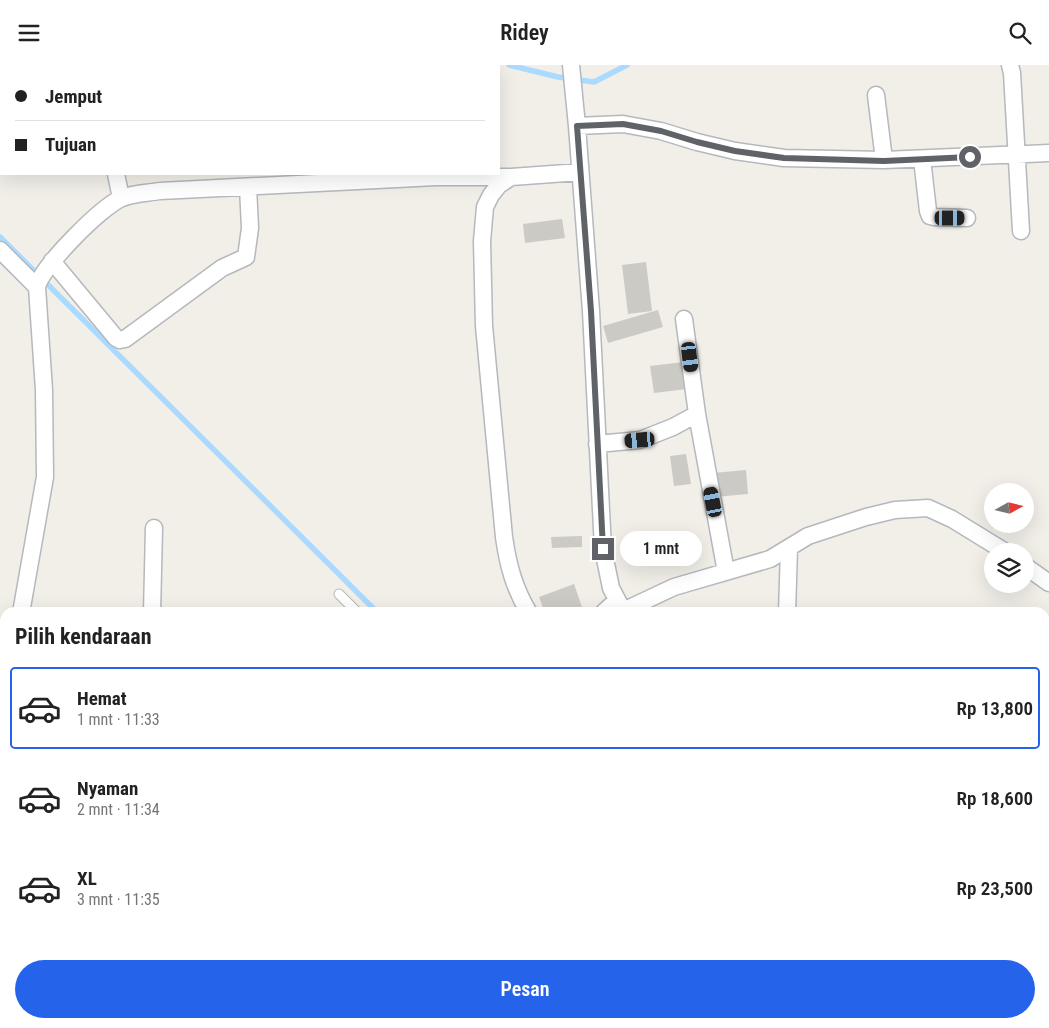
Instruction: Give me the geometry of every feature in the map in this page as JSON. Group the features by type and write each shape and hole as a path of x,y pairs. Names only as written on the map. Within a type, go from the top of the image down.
{"street":[{"path":"1010,65 1021,231"},
{"path":"572,69 591,311 603,549 611,588 620,607"},
{"path":"876,95 884,161"},
{"path":"577,126 623,124 661,131 697,142 758,155 784,158 884,161 1049,153"},
{"path":"922,159 930,216 967,218"},
{"path":"22,607 44,477 46,451 43,275 88,223 121,198 160,191 436,177 512,177 580,172"},
{"path":"116,175 121,198"},
{"path":"512,177 499,185 485,207 482,241 484,308 496,468 505,546 508,565 514,583 525,607"},
{"path":"0,250 43,275 116,338 120,340 125,339 222,268 246,257 250,228 248,187"},
{"path":"684,319 697,414 726,572"},
{"path":"597,444 640,440 673,427 697,414"},
{"path":"624,607 674,587 770,559 808,536 866,517 895,510 928,508 952,519 991,543"},
{"path":"152,607 154,528"},
{"path":"787,607 789,548"},
{"path":"1034,572 1049,583"}],"lane":[{"path":"339,594 352,607"}],"building":[{"path":"562,219 565,238 525,243 523,224"},
{"path":"646,262 652,311 628,314 622,265"},
{"path":"658,310 663,327 608,343 603,326"},
{"path":"684,362 687,389 654,393 650,366"},
{"path":"686,454 691,484 674,486 670,456"},
{"path":"746,470 748,494 715,497 713,473"},
{"path":"582,536 582,547 552,548 551,537"},
{"path":"574,584 582,607 543,607 539,597"}],"waterway":[{"path":"509,65 558,77 594,82 627,65"},
{"path":"0,237 372,607"}],"route":[{"path":"603,549 591,311 577,126 623,124 661,131 735,151 784,158 884,161 970,157"}]}
